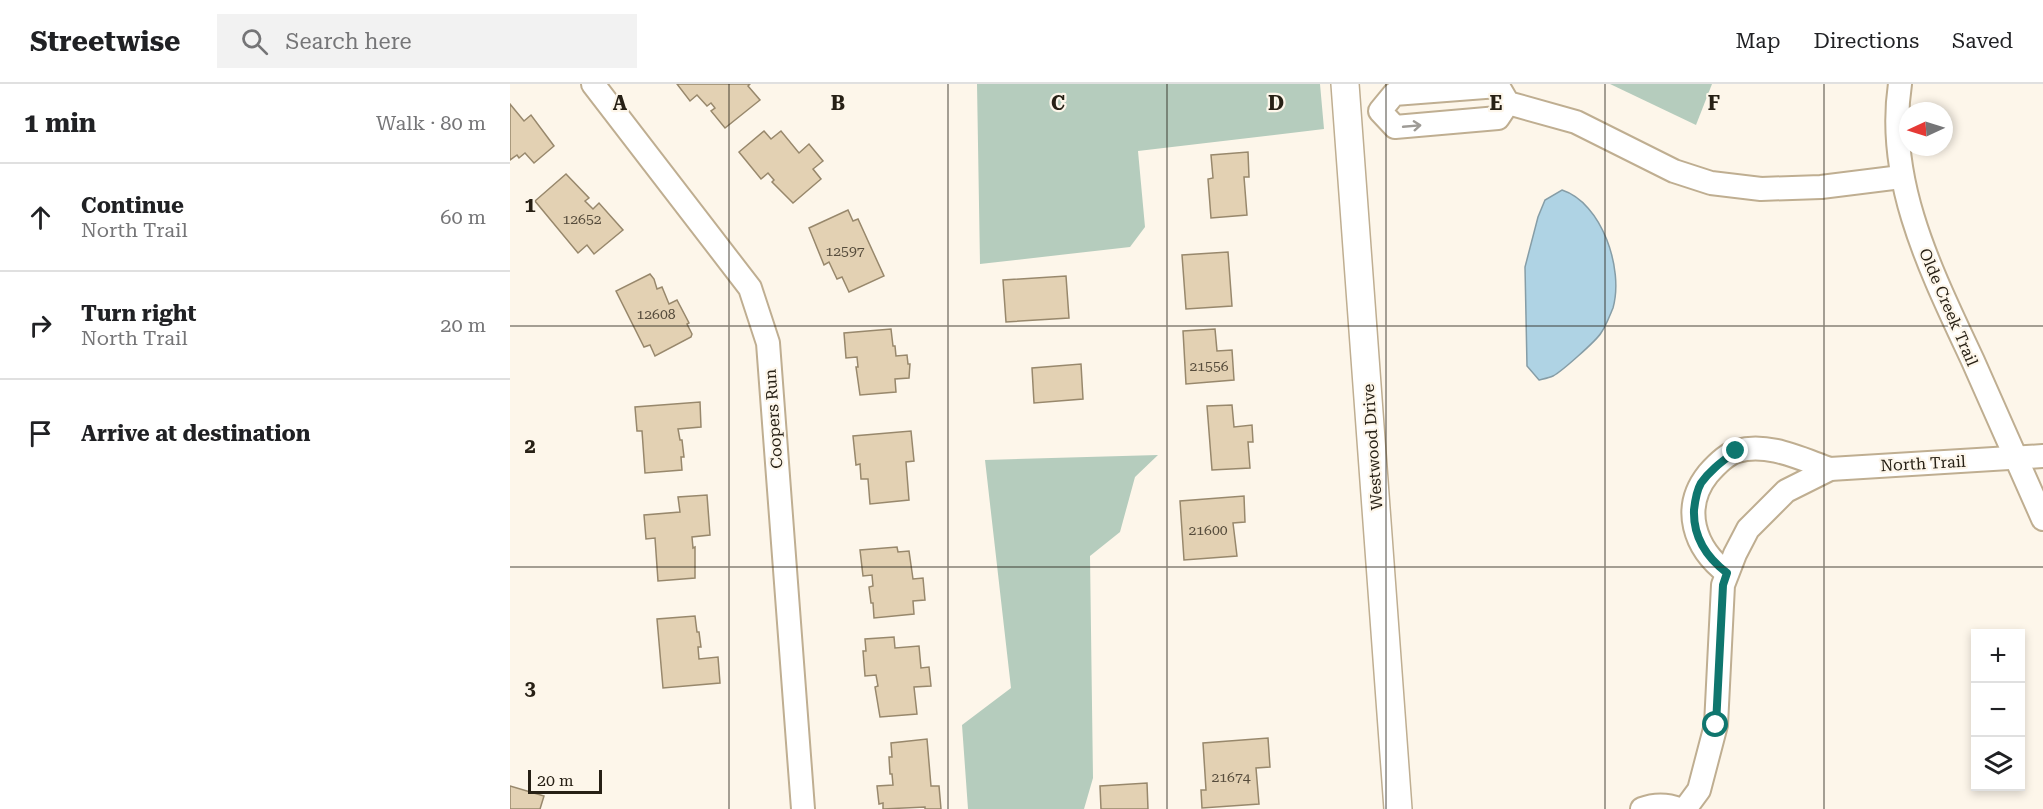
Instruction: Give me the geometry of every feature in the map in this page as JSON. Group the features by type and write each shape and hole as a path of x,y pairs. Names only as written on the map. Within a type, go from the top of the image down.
{"street":[{"name":"Coopers Run","path":"593,84 750,288 768,343 803,809"},
{"name":"Westwood Drive","path":"1345,84 1398,809"},
{"name":"Olde Creek Trail","path":"1900,84 1898,132 1901,177 1912,219 1953,318 2043,519"},
{"path":"1347,114 1380,111 1394,94 1498,86 1508,103 1576,122 1674,171 1711,183 1761,189 1821,187 1901,177"},
{"path":"1380,111 1395,127 1498,118 1508,103"},
{"name":"North Trail","path":"1727,573 1714,563 1700,543 1694,524 1695,503 1700,485 1714,467 1736,451 1769,449 1830,469 2043,456"},
{"name":"North Trail","path":"1685,809 1699,790 1716,725 1723,585 1727,573 1748,529 1786,491 1830,469"},
{"path":"1642,809 1657,804 1679,809"}],"green space":[{"path":"977,84 1320,84 1324,129 1138,151 1145,227 1130,247 980,264"},
{"path":"1610,84 1712,84 1696,125"},
{"path":"1158,455 1135,477 1120,532 1090,556 1093,778 1084,809 968,809 962,725 1011,688 985,460"}],"water":[{"path":"1562,190 1576,197 1599,223 1612,257 1616,292 1613,308 1598,337 1557,373 1539,380 1527,366 1525,267 1538,217 1545,200"}],"building":[{"path":"677,84 750,84 748,86 760,100 725,128 711,111 715,108 711,103 707,106 697,95 690,101"},
{"path":"510,104 524,121 531,115 554,146 534,163 525,153 519,158 517,155 510,160"},
{"path":"764,131 771,139 781,131 799,153 809,144 823,161 813,169 821,179 793,203 772,182 774,180 768,173 761,179 739,152"},
{"path":"1248,152 1249,177 1244,177 1247,215 1211,218 1208,179 1213,178 1211,155"},
{"path":"566,174 589,198 585,201 593,209 599,203 623,230 594,254 587,245 578,253 535,201"},
{"path":"848,210 853,221 858,219 884,276 849,292 842,277 837,279 829,262 824,265 809,228"},
{"path":"1228,252 1232,306 1186,309 1182,255"},
{"path":"650,274 657,289 662,287 669,304 677,300 692,334 691,337 655,356 650,345 644,347 616,291"},
{"path":"1066,276 1069,318 1006,322 1003,280"},
{"path":"891,329 896,356 907,355 908,364 910,364 909,378 895,379 896,392 860,395 857,357 846,358 844,333"},
{"path":"1215,329 1217,351 1232,350 1234,380 1186,384 1183,331"},
{"path":"1081,364 1083,399 1034,403 1032,368"},
{"path":"700,402 701,427 678,429 684,457 681,457 682,470 645,473 642,431 637,431 635,407"},
{"path":"1232,405 1234,427 1252,425 1253,442 1248,442 1250,468 1212,470 1207,406"},
{"path":"911,431 914,461 906,462 909,500 870,504 868,479 861,479 860,464 856,465 853,436"},
{"path":"707,495 710,535 692,537 693,548 695,547 695,578 658,581 655,538 646,539 644,515 680,512 678,497"},
{"path":"1244,496 1245,522 1233,523 1237,556 1184,560 1180,501"},
{"path":"897,547 898,552 909,551 913,579 923,578 925,600 913,601 914,614 874,618 869,587 873,586 872,575 863,576 860,550"},
{"path":"695,616 701,647 698,647 699,659 718,657 720,683 663,688 657,619"},
{"path":"894,637 895,648 919,646 921,668 929,667 931,686 914,687 917,714 880,717 875,687 878,686 876,675 865,676 863,651 866,651 865,639"},
{"path":"1268,738 1270,767 1256,768 1259,804 1202,808 1201,790 1206,790 1203,743"},
{"path":"927,739 931,786 939,786 941,809 925,809 925,807 883,809 883,803 879,804 877,786 893,785 889,757 892,757 891,743"},
{"path":"1147,783 1148,809 1101,809 1100,786"},
{"path":"510,786 544,796 540,809 510,809"}],"route":[{"path":"1716,725 1723,585 1727,573 1714,563 1700,543 1694,524 1695,503 1700,485 1714,467 1736,451"}]}
